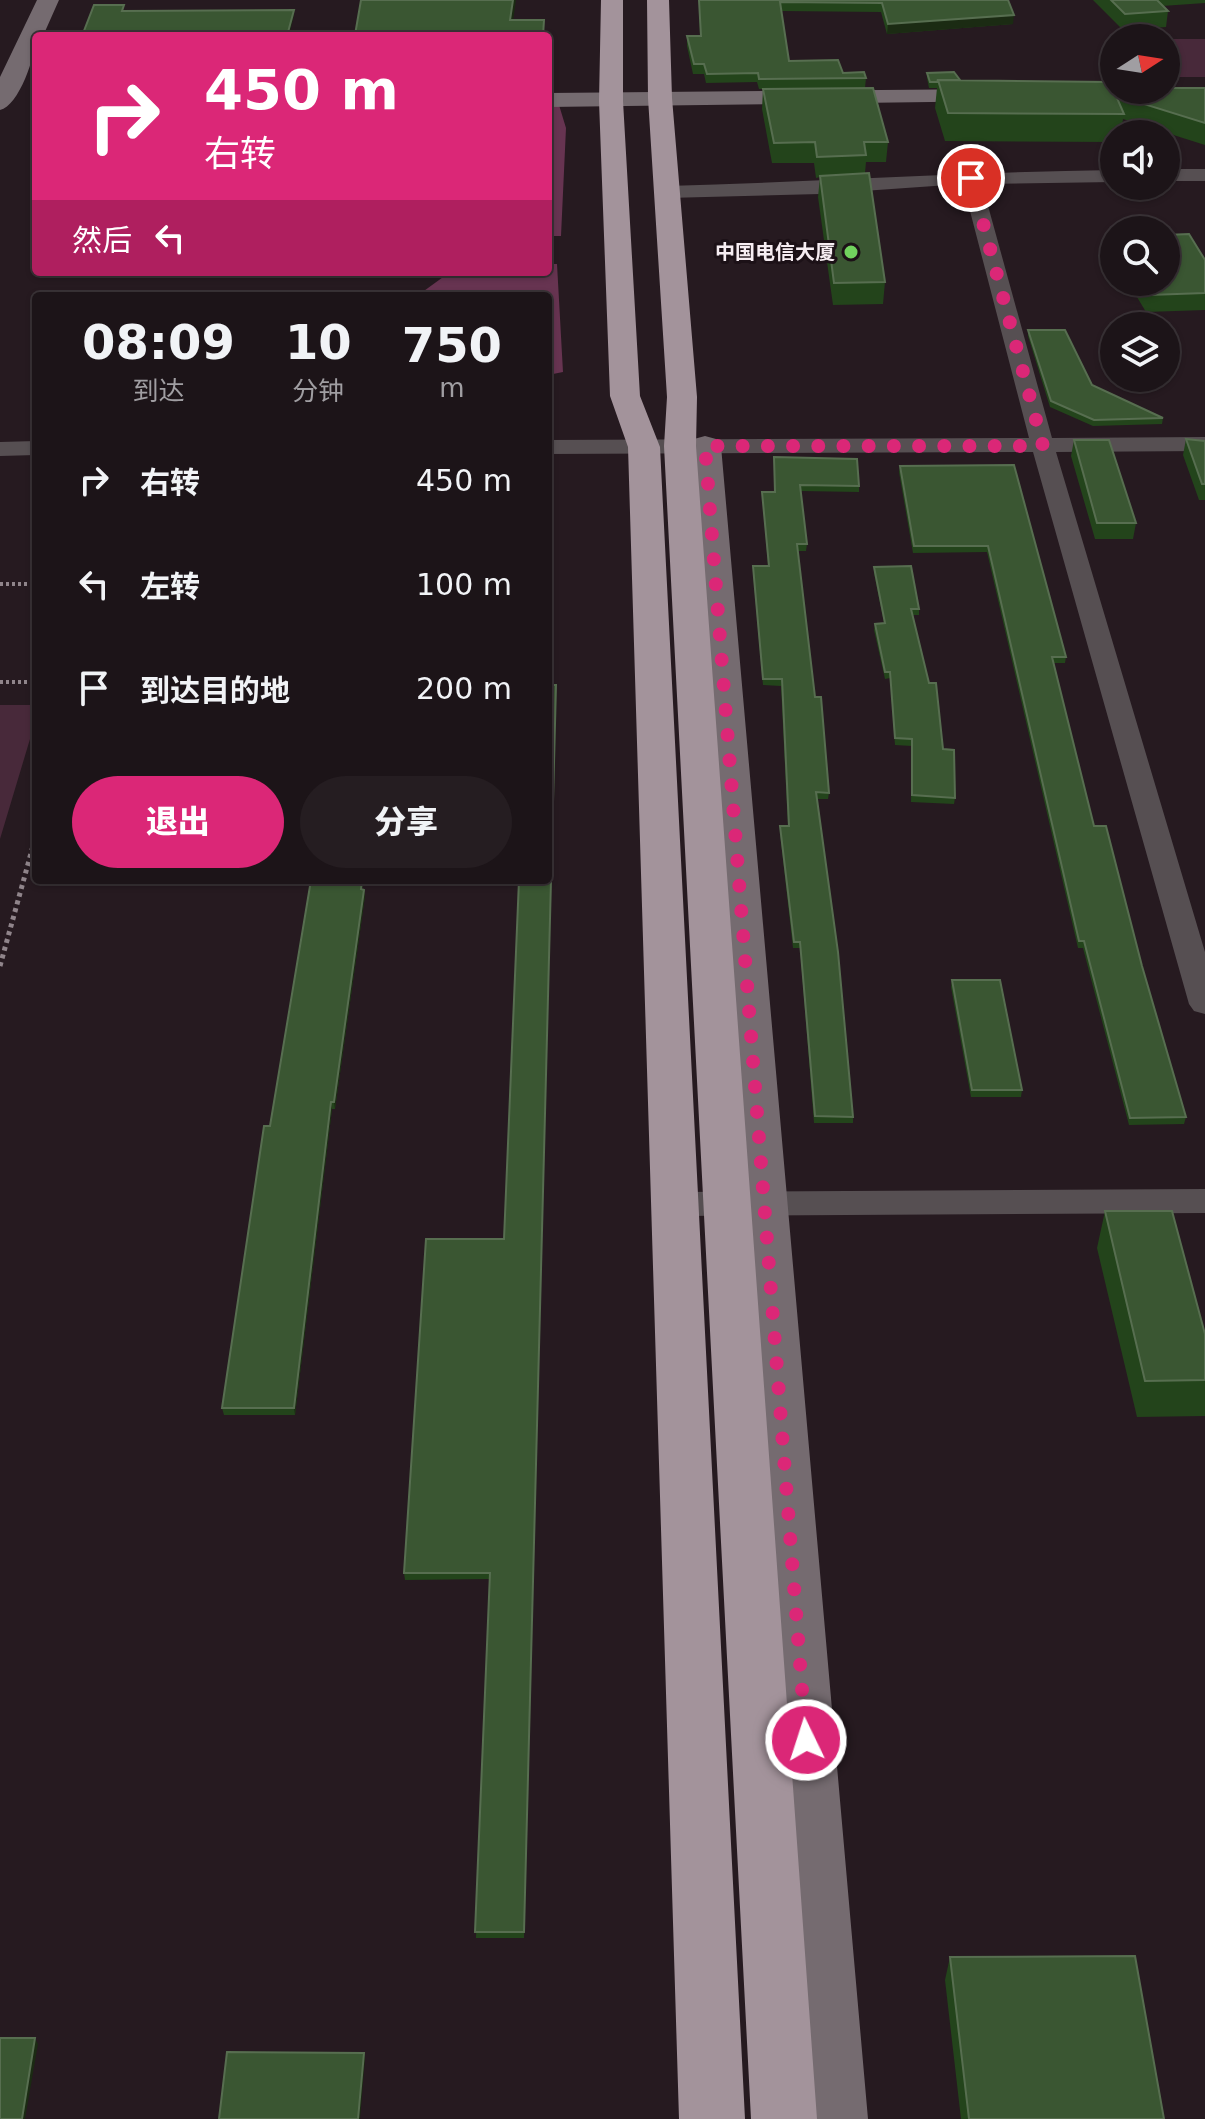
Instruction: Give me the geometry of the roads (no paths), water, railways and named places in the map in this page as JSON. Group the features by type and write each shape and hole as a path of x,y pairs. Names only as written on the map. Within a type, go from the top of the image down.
{"highway":[{"path":"612,0 611,101 625,396 676,446 746,1204 784,2119"},
{"path":"658,0 660,98 682,397 676,446 675,1204 712,2119"}],"street":[{"path":"35,32 48,0"},
{"path":"7,101 32,39"},
{"path":"552,100 1028,96"},
{"path":"1180,175 1205,175"},
{"path":"667,192 850,187 971,178 1100,176"},
{"path":"971,178 1043,446 1205,1004"},
{"path":"552,447 1205,444"},
{"path":"0,449 32,448"},
{"path":"675,1204 1205,1201"},
{"path":"746,1204 835,2119"}],"place":[{"name":"中国电信大厦","path":"851,252"}]}
